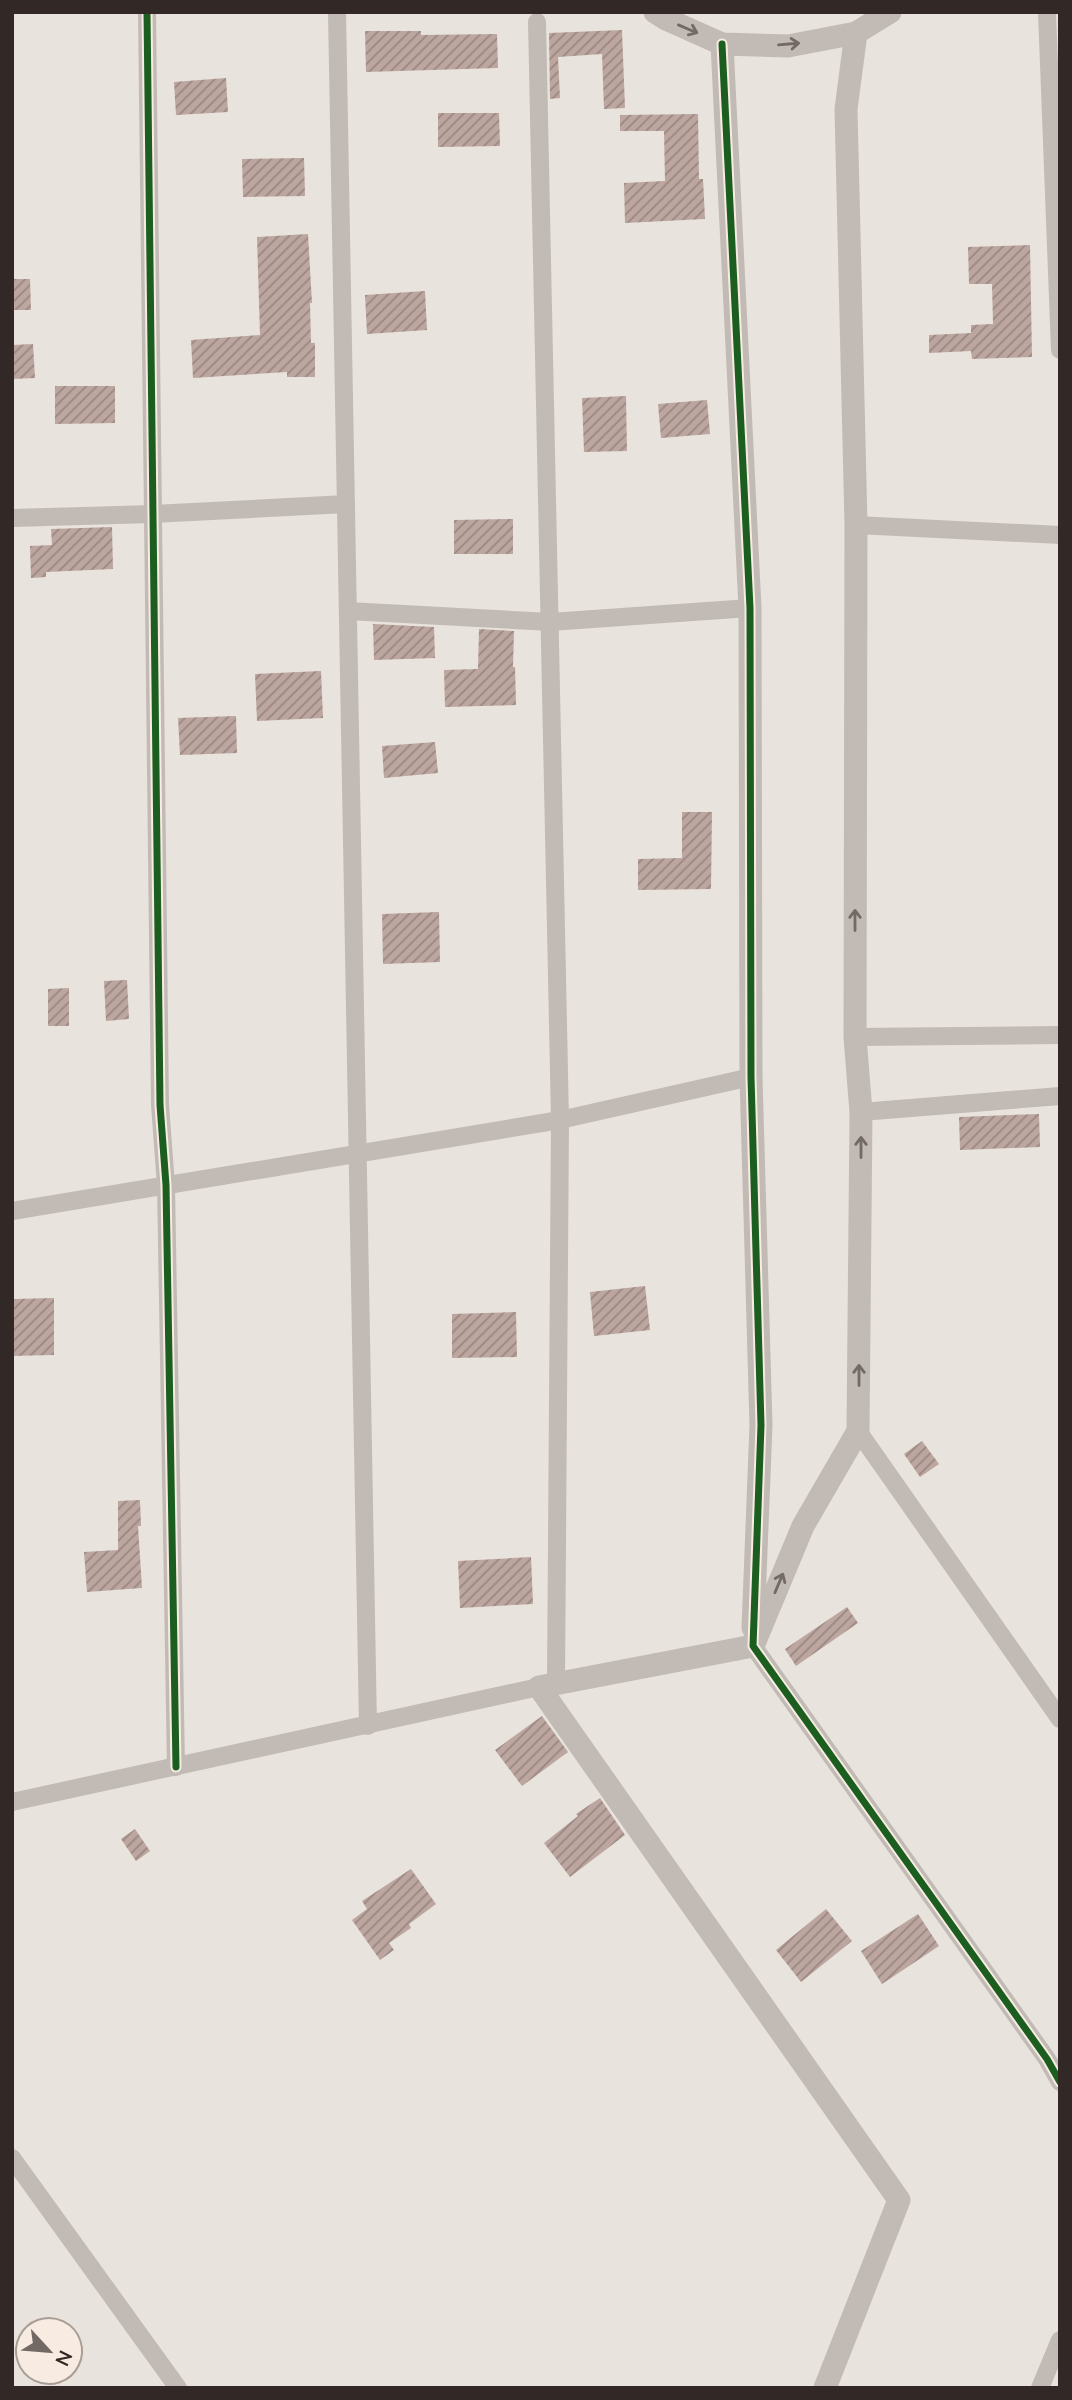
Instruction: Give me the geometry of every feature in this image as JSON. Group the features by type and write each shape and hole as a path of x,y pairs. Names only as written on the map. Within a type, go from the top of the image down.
{"street":[{"path":"148,12 160,1105 166,1185 176,1767"},
{"path":"337,12 368,1726"},
{"path":"655,12 722,44 788,46 856,33 890,12"},
{"path":"1047,12 1060,350"},
{"path":"537,22 560,1120 548,1685 899,2200 825,2388"},
{"path":"753,1646 803,1526 858,1431 861,1112 855,1037 856,526 846,109 856,33"},
{"path":"722,44 750,608 751,1077 761,1425 753,1646 1047,2059 1060,2082"},
{"path":"12,518 346,504"},
{"path":"856,526 1060,535"},
{"path":"348,611 550,621 750,608"},
{"path":"855,1037 1060,1035"},
{"path":"12,1211 560,1120 751,1077"},
{"path":"861,1112 1060,1096"},
{"path":"858,1431 1060,1719"},
{"path":"12,1802 548,1685 753,1646"},
{"path":"12,2158 178,2388"},
{"path":"1040,2388 1060,2340"}],"building":[{"path":"622,30 625,108 604,109 602,54 558,57 560,98 550,99 549,33"},
{"path":"365,31 421,31 421,35 497,34 498,68 366,72"},
{"path":"226,78 228,112 176,115 174,82"},
{"path":"438,113 499,113 500,146 438,147"},
{"path":"698,114 699,179 703,179 705,219 625,223 624,183 665,181 664,131 620,131 620,115"},
{"path":"304,158 305,196 243,197 242,159"},
{"path":"308,234 312,303 311,343 315,343 315,377 287,377 287,372 193,378 191,340 260,335 257,237"},
{"path":"1030,245 1032,357 972,359 971,351 929,353 929,335 971,333 971,325 993,324 992,284 969,284 968,247"},
{"path":"12,279 30,279 31,310 12,310"},
{"path":"425,291 427,330 367,334 365,295"},
{"path":"33,344 35,378 12,379 12,345"},
{"path":"55,386 115,386 115,423 55,424"},
{"path":"626,396 627,451 584,452 582,398"},
{"path":"707,400 710,434 661,438 658,404"},
{"path":"513,519 513,554 454,554 454,520"},
{"path":"112,527 113,569 46,572 46,577 31,578 30,546 52,545 51,529"},
{"path":"373,624 434,627 435,658 374,660"},
{"path":"479,629 514,631 516,705 445,707 444,670 478,669"},
{"path":"321,671 323,718 257,721 255,674"},
{"path":"236,716 237,753 180,755 178,718"},
{"path":"435,742 438,773 384,778 382,746"},
{"path":"682,812 712,812 711,889 638,890 638,859 682,858"},
{"path":"439,912 440,962 383,964 382,914"},
{"path":"127,980 129,1019 106,1021 104,981"},
{"path":"69,988 69,1026 48,1026 48,989"},
{"path":"1039,1114 1040,1147 960,1150 959,1117"},
{"path":"645,1286 650,1330 594,1336 590,1292"},
{"path":"54,1298 54,1355 12,1356 12,1299"},
{"path":"516,1312 517,1357 452,1358 452,1314"},
{"path":"922,1441 939,1464 920,1477 904,1454"},
{"path":"140,1500 141,1526 138,1526 142,1588 87,1592 84,1552 118,1550 118,1501"},
{"path":"531,1557 533,1604 460,1608 458,1561"},
{"path":"847,1607 858,1623 796,1666 785,1649"},
{"path":"542,1716 568,1752 522,1786 495,1750"},
{"path":"600,1798 625,1835 570,1877 544,1843 578,1816 576,1814"},
{"path":"135,1829 150,1851 136,1861 121,1839"},
{"path":"411,1869 436,1904 409,1924 411,1928 389,1943 394,1950 380,1960 352,1920 367,1909 362,1901"},
{"path":"826,1909 852,1941 801,1982 776,1950"},
{"path":"918,1914 939,1946 882,1984 861,1951"}],"cycle path":[{"path":"147,12 160,1105 166,1185 176,1767"},
{"path":"722,44 750,608 751,1077 761,1425 753,1646 1047,2059 1060,2082"}]}
